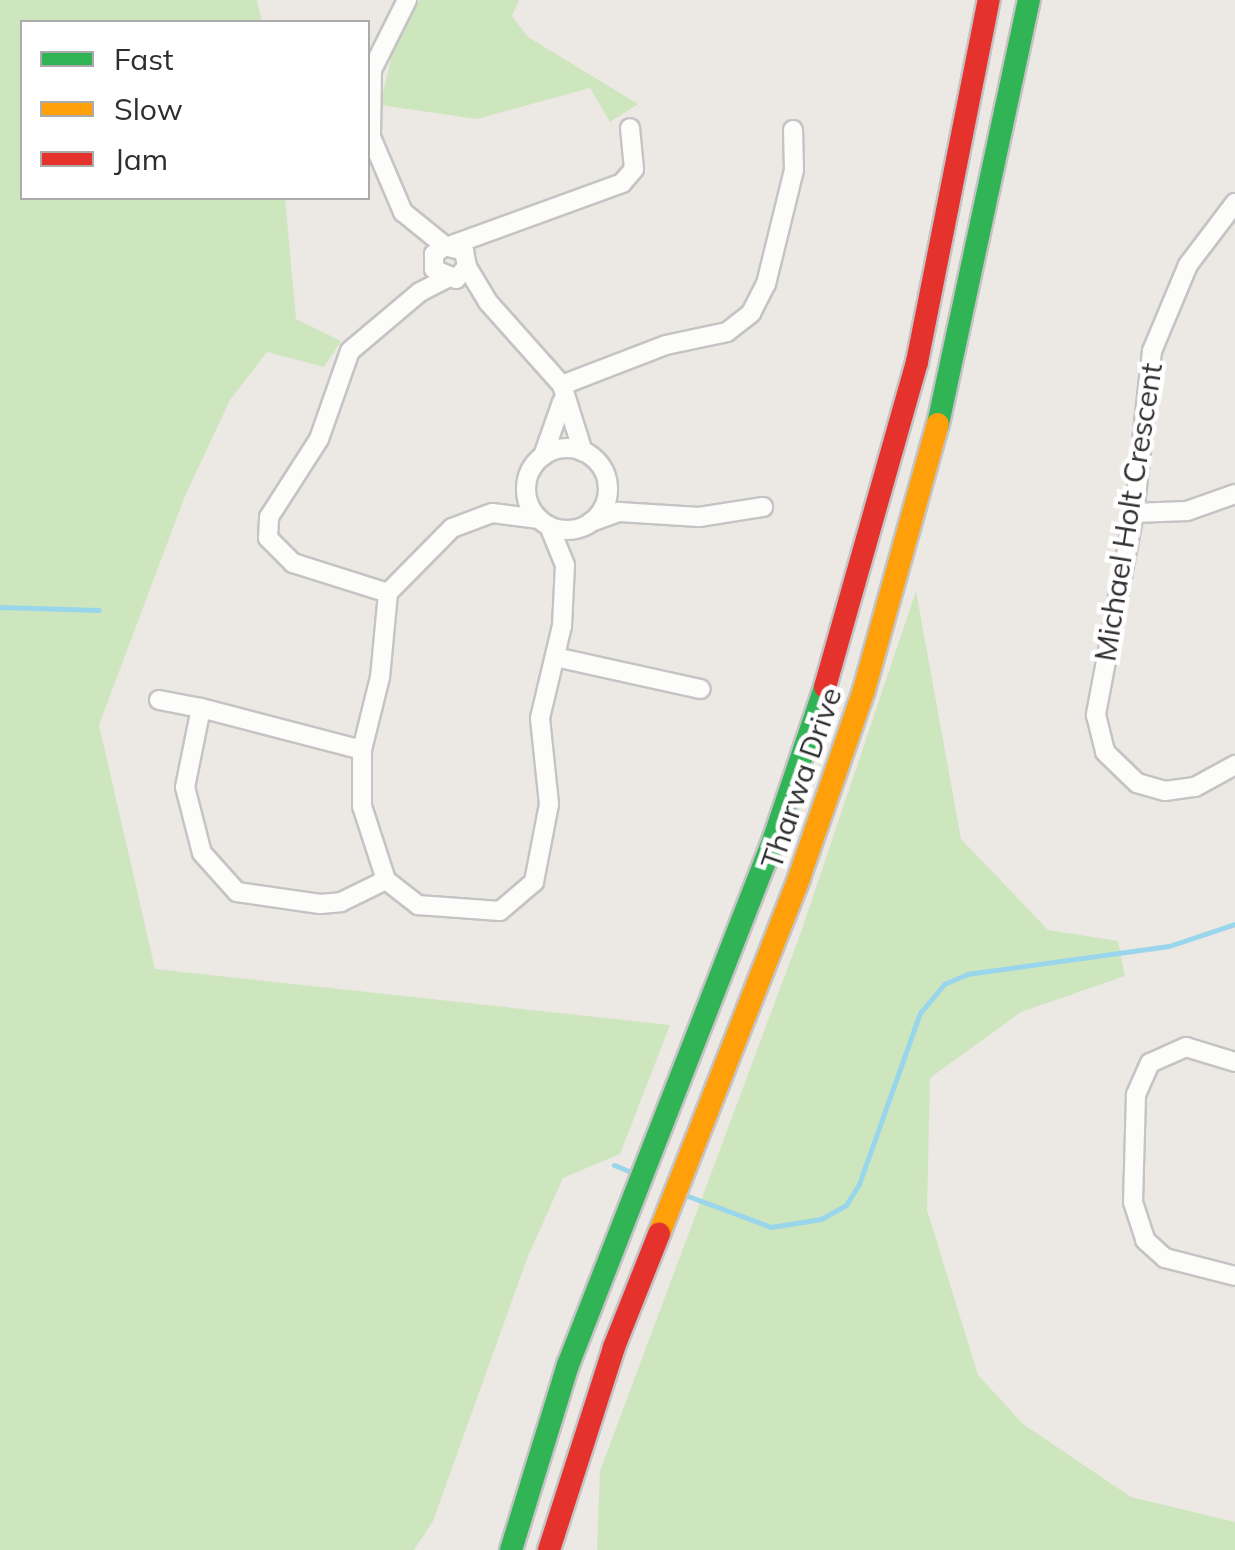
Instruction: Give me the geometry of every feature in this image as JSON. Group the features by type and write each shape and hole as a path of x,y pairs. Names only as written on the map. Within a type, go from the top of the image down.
{"main road":[{"name":"Tharwa Drive","path":"511,1550 563,1379 774,840 852,597 921,344 989,0"},
{"name":"Tharwa Drive","path":"549,1550 587,1422 799,878 897,577 974,280 1029,0"}],"street":[{"path":"370,90 379,47 407,0"},
{"path":"370,115 375,154 441,273 488,302"},
{"path":"448,245 622,183 634,169 630,128"},
{"path":"563,388 666,346 727,332 751,313 766,284 794,170 793,130"},
{"name":"Michael Holt Crescent","path":"1235,203 1188,265 1152,351 1134,513 1096,716 1105,752 1138,783 1166,791 1196,787 1235,765"},
{"path":"414,224 448,245 467,263 488,302 563,388 583,452 600,465 608,485 642,512"},
{"path":"388,593 293,564 276,552 267,528 319,439 350,352 441,273 467,263 486,232"},
{"path":"441,273 448,245"},
{"path":"563,388 558,426 526,483 492,513 452,528 388,593 380,678 362,750 362,806 386,880 418,905 482,912 500,910 527,894 547,834 540,718 555,657 565,565 587,524 604,507 608,485"},
{"path":"543,456 583,452"},
{"path":"526,483 565,565"},
{"path":"1134,513 1187,512 1235,494"},
{"path":"492,513 587,524 642,512 699,516 763,508"},
{"path":"555,657 701,689"},
{"path":"159,700 362,750"},
{"path":"201,708 188,796 202,853 237,892 340,902 386,880"},
{"path":"1235,1062 1186,1047 1163,1052 1145,1070 1136,1096 1134,1202 1145,1240 1164,1258 1235,1276"}],"green space":[{"path":"0,0 257,0 262,20 20,20 20,200 285,200 296,319 341,341 324,367 267,352 230,400 185,496 99,725 155,969 670,1025 620,1154 563,1178 528,1256 433,1521 414,1550 0,1550"},
{"path":"420,0 519,0 512,16 528,37 638,104 610,122 590,88 477,119 380,105 398,30"},
{"path":"916,591 961,839 1048,930 1118,941 1125,976 1021,1012 930,1078 927,1210 978,1375 1023,1424 1131,1497 1235,1522 1235,1550 597,1550 600,1471 800,935"}],"waterway":[{"path":"0,607 99,610"},
{"path":"685,1195 771,1227 821,1219 846,1205 859,1184 920,1013 944,984 967,974 1169,946 1235,924"},
{"path":"614,1165 634,1173"}],"traffic: fast":[{"path":"938,424 1029,0"},
{"path":"511,1550 568,1365 773,841 825,687"}],"traffic: slow":[{"path":"659,1234 799,878 864,690 938,424"}],"traffic: jam":[{"path":"825,687 917,362 989,0"},
{"path":"549,1550 614,1347 659,1234"}]}
